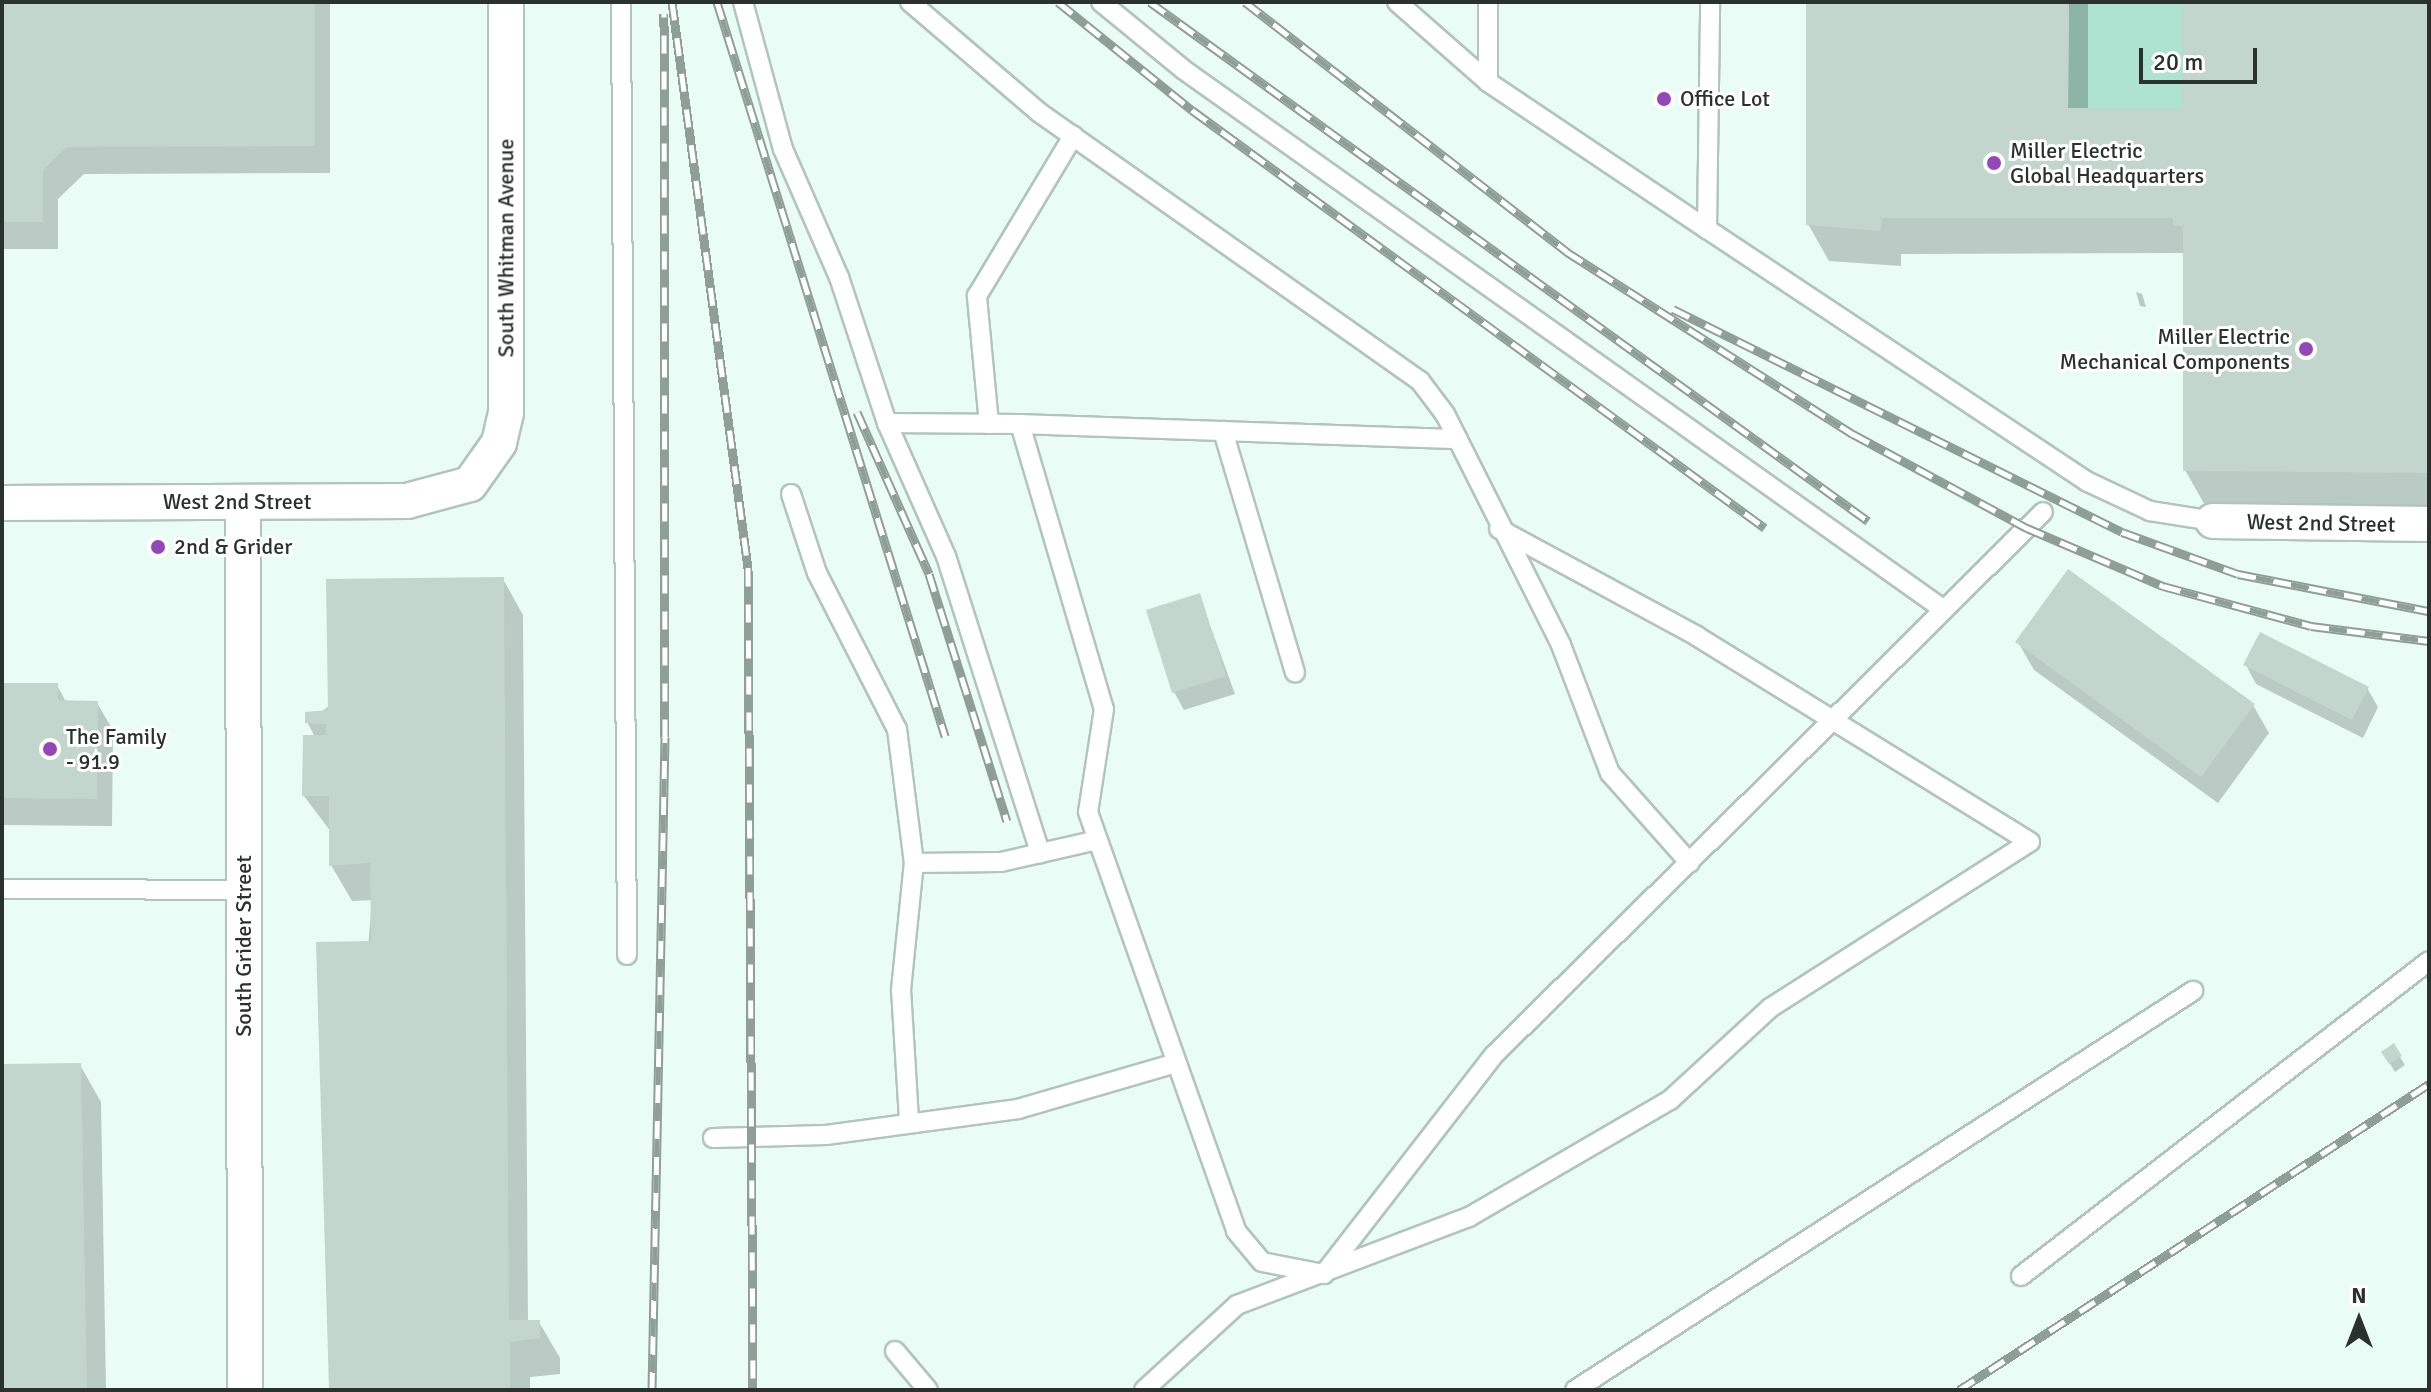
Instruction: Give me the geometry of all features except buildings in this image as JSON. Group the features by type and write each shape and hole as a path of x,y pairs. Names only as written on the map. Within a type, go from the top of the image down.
{"street":[{"name":"South Whitman Avenue","path":"470,484 499,443 506,413 506,2"},
{"name":"West 2nd Street","path":"2,503 407,501 470,484"},
{"name":"South Grider Street","path":"243,502 245,1390"},
{"name":"West 2nd Street","path":"2213,521 2429,524"}],"lane":[{"path":"621,2 627,955"},
{"path":"743,2 783,149 839,277 887,423 942,543 1040,853"},
{"path":"910,2 1073,136 1420,381 1458,439 1499,529 1561,645 1610,773 1690,863"},
{"path":"1101,2 1184,70 1944,610"},
{"path":"1397,2 1488,82 2086,481 2150,511 2213,521"},
{"path":"1488,2 1488,82"},
{"path":"1707,229 1710,2"},
{"path":"989,424 977,296 1073,136"},
{"path":"887,423 1020,424 1458,439"},
{"path":"1020,424 1104,709 1088,812 1176,1063 1245,1246 1262,1262 1324,1274"},
{"path":"1223,431 1295,672"},
{"path":"791,494 817,573 897,729 914,863 901,990 909,1120"},
{"path":"1324,1274 1494,1055 2043,512"},
{"path":"1144,1390 1237,1305 1469,1217 1670,1100 1770,1008 2030,842 1940,781 1831,722 1697,636 1499,529"},
{"path":"914,863 1001,862 1098,840"},
{"path":"2,889 244,890"},
{"path":"2021,1276 2429,961"},
{"path":"1575,1390 2193,991"},
{"path":"713,1138 826,1135 909,1120 1018,1109 1176,1063"},
{"path":"895,1351 928,1390"}],"green space":[{"path":"2069,2 2182,2 2182,108 2068,108"}],"railway":[{"path":"672,2 748,568 753,1390"},
{"path":"717,2 945,736"},
{"path":"1058,2 1192,110 1765,528"},
{"path":"1150,2 1868,521"},
{"path":"1245,2 1567,252 1853,434 2027,528 2163,586 2311,626 2429,641"},
{"path":"652,1390 665,737 664,14"},
{"path":"1673,309 2122,532 2238,574 2429,611"},
{"path":"857,412 929,574 1007,821"},
{"path":"1959,1390 2429,1084"}],"place":[{"name":"Office Lot","path":"1664,99"},
{"name":"Miller Electric Global Headquarters","path":"1994,163"},
{"name":"Miller Electric Mechanical Components","path":"2306,349"},
{"name":"2nd & Grider","path":"158,547"},
{"name":"The Family - 91.9","path":"50,749"}]}
